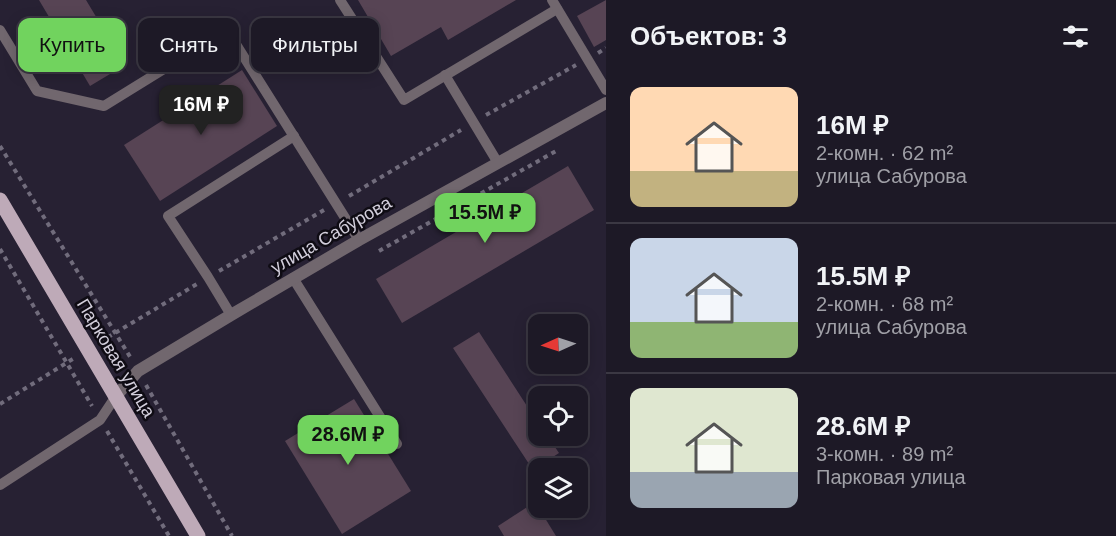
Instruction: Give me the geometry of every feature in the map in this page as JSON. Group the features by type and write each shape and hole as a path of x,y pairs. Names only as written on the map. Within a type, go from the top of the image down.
{"main road":[{"name":"Парковая улица","path":"0,200 198,536"}],"street":[{"name":"улица Сабурова","path":"117,396 138,371 231,315 359,240 606,103"}],"lane":[{"path":"340,0 404,100 555,4 606,90"},
{"path":"0,30 37,91 104,106 227,30 359,240"},
{"path":"445,75 498,163"},
{"path":"231,315 168,216 294,136"},
{"path":"293,278 397,444"},
{"path":"0,485 100,420 117,396"}],"path":[{"path":"0,404 208,277 606,48"},
{"path":"0,146 116,333 232,536"},
{"path":"379,251 565,146"},
{"path":"0,249 169,536"}],"building":[{"path":"39,0 86,0 97,18 50,18"},
{"path":"358,0 516,0 448,40 441,27 391,56 379,36 379,18 369,18"},
{"path":"606,0 606,40 594,47 577,16"},
{"path":"242,70 277,126 160,201 124,145"},
{"path":"82,72 113,72 90,86"},
{"path":"568,166 594,210 402,323 376,279"},
{"path":"479,332 528,408 528,446 554,446 559,453 551,458 528,458 528,462 453,348"},
{"path":"354,399 411,491 342,534 285,441"},
{"path":"528,507 528,518 545,518 556,536 504,536 498,526"}]}
